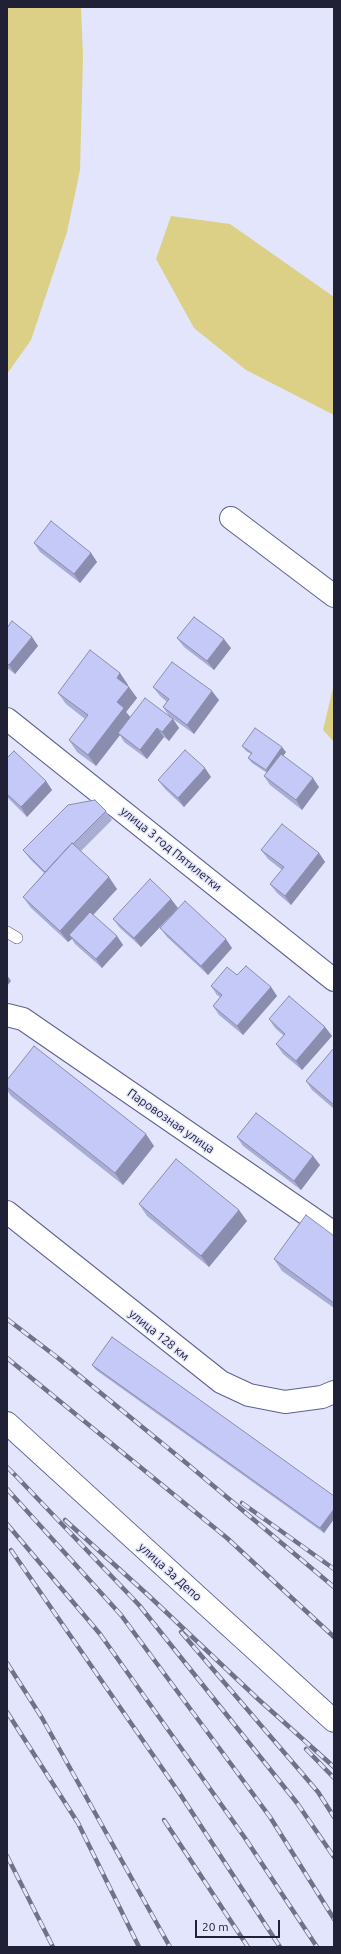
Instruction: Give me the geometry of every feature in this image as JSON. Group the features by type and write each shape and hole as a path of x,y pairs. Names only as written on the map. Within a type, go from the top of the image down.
{"street":[{"path":"231,518 334,596"},
{"name":"улица 3 год Пятилетки","path":"7,719 334,980"},
{"name":"Паровозная улица","path":"7,1015 23,1019 334,1233"},
{"name":"улица 128 км","path":"7,1212 221,1382 249,1395 285,1402 322,1397 334,1392"},
{"name":"улица За Депо","path":"7,1423 334,1721"}],"lane":[{"path":"7,932 17,938"}],"shaded area":[{"path":"7,7 81,7 83,57 80,170 67,232 31,340 7,374"},
{"path":"171,216 230,224 334,297 334,415 246,370 194,328 156,259"},
{"path":"334,684 334,742 323,730"}],"building":[{"path":"51,521 91,553 74,574 34,543"},
{"path":"194,617 224,639 207,661 177,638"},
{"path":"12,621 32,637 9,665 7,664 7,628"},
{"path":"90,650 120,673 117,678 129,687 117,702 124,708 88,755 69,740 88,715 58,693"},
{"path":"172,662 212,691 187,725 163,707 169,699 153,687"},
{"path":"145,698 173,719 162,732 157,728 140,750 118,733"},
{"path":"255,728 282,747 266,770 248,758 252,753 242,746"},
{"path":"185,750 205,768 178,798 158,780"},
{"path":"14,751 46,781 21,807 7,794 7,758"},
{"path":"281,754 313,778 296,800 264,776"},
{"path":"95,800 106,811 73,844 72,843 45,872 23,850 68,805"},
{"path":"282,824 319,853 285,896 270,884 284,867 261,850"},
{"path":"72,843 109,877 60,931 23,897"},
{"path":"150,879 171,899 134,938 113,919"},
{"path":"185,901 226,939 201,966 160,928"},
{"path":"90,912 117,936 96,959 69,935"},
{"path":"246,966 271,987 237,1026 213,1006 222,995 211,986 227,967 237,975"},
{"path":"289,996 325,1027 296,1061 276,1044 285,1034 269,1019"},
{"path":"34,1046 146,1134 115,1173 7,1087 7,1080"},
{"path":"334,1048 334,1105 306,1081"},
{"path":"256,1113 313,1156 294,1181 237,1137"},
{"path":"176,1159 239,1210 201,1256 139,1204"},
{"path":"306,1215 334,1236 334,1303 274,1259"},
{"path":"112,1337 334,1496 334,1509 320,1528 92,1365"}],"railway":[{"path":"7,1319 58,1358 185,1462 334,1587"},
{"path":"7,1358 227,1538 334,1637"},
{"path":"7,1467 20,1480"},
{"path":"16,1476 139,1605 297,1803 334,1857"},
{"path":"7,1489 121,1615 270,1817 334,1919"},
{"path":"242,1503 334,1569"},
{"path":"65,1520 148,1595 258,1699 334,1767"},
{"path":"7,1524 100,1634 245,1838 317,1947"},
{"path":"11,1550 180,1794 280,1947"},
{"path":"181,1632 318,1792 334,1817"},
{"path":"7,1663 42,1718 170,1947"},
{"path":"7,1712 78,1823 139,1947"},
{"path":"306,1749 334,1778"},
{"path":"164,1820 248,1947"},
{"path":"7,1856 53,1947"}]}
